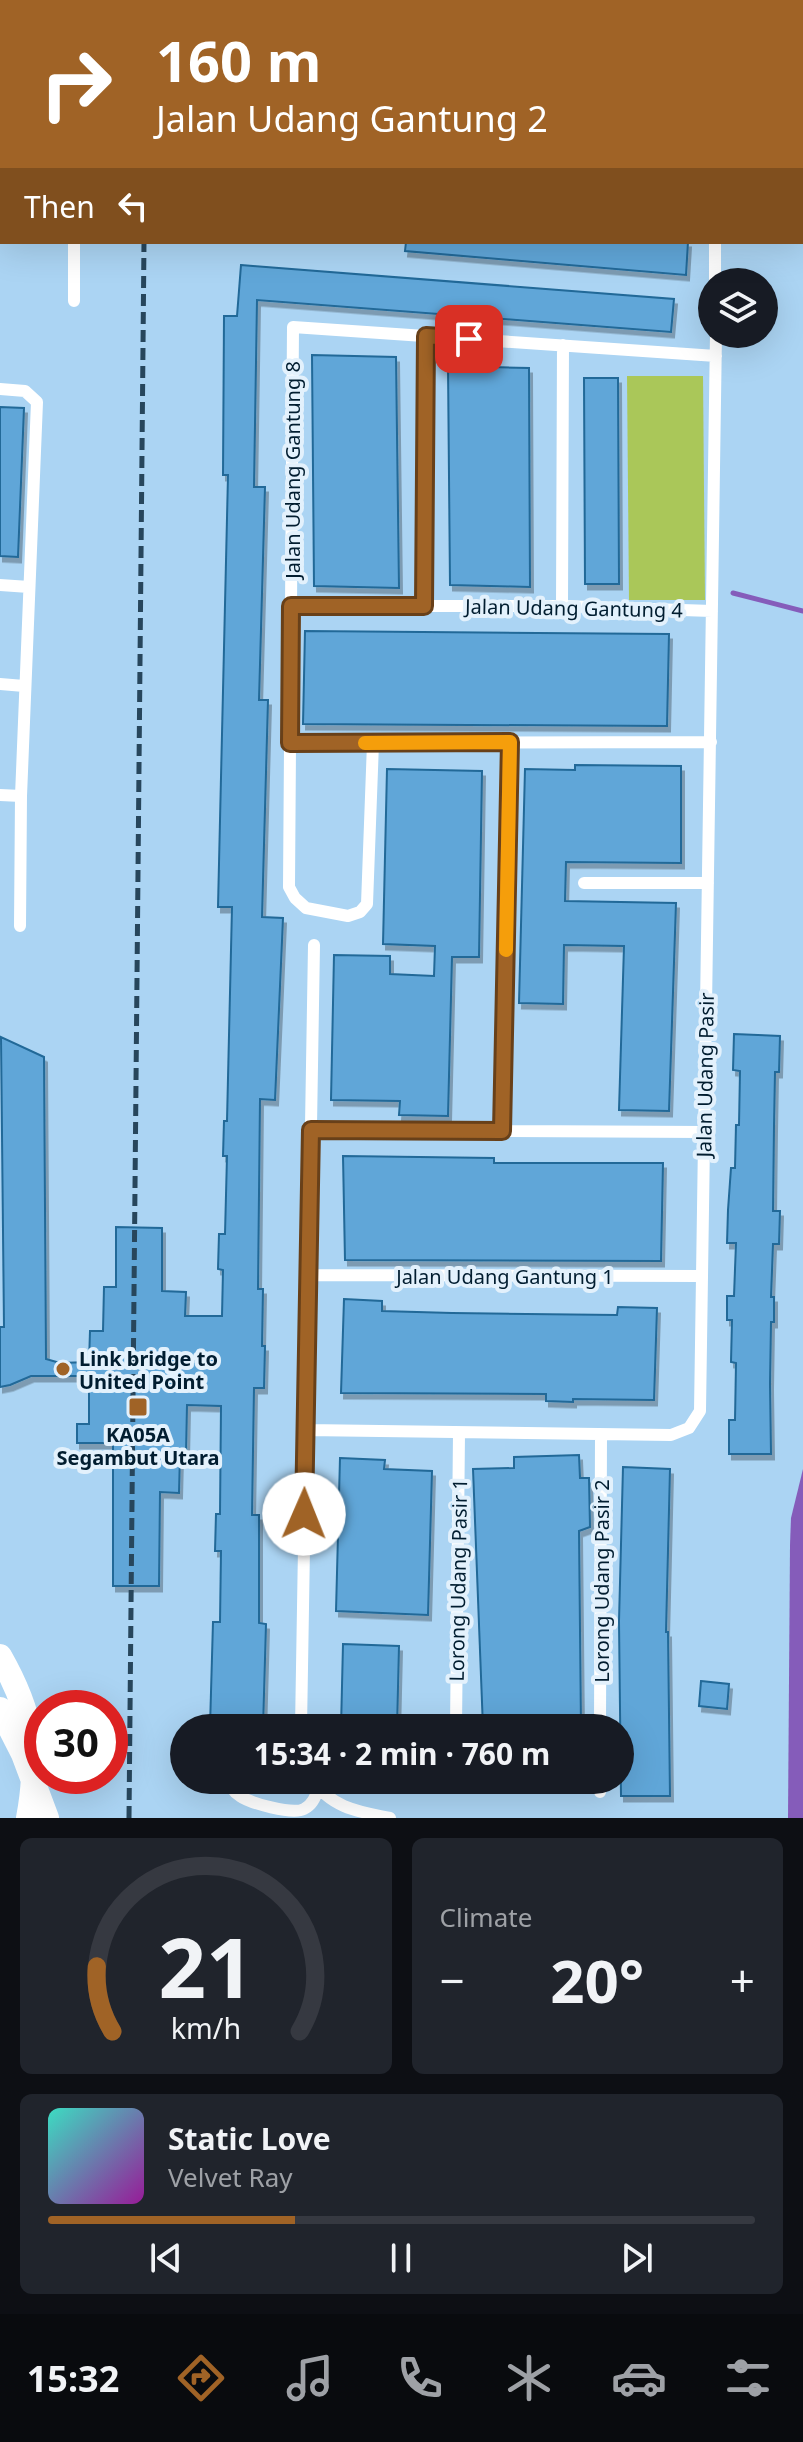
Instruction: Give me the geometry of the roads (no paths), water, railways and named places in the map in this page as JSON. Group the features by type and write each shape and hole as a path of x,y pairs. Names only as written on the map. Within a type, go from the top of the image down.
{"highway":[{"path":"0,1656 27,1713 35,1770 28,1818"},
{"path":"0,1709 23,1754 47,1818"}],"street":[{"path":"74,244 74,301"},
{"path":"715,244 715,268"},
{"name":"Jalan Udang Gantung 8","path":"373,743 367,904 360,912 348,916 306,908 289,887 293,327 426,336"},
{"path":"424,606 426,336 716,356"},
{"path":"562,606 563,345"},
{"name":"Jalan Udang Pasir","path":"306,1430 671,1435 689,1428 700,1411 716,348"},
{"path":"0,389 25,391 37,402 24,686 20,926"},
{"path":"0,585 29,587"},
{"name":"Jalan Udang Gantung 4","path":"291,606 562,606 712,611"},
{"path":"0,684 24,686"},
{"path":"502,1131 510,742"},
{"path":"290,743 711,742"},
{"path":"0,795 21,796"},
{"path":"584,883 708,883"},
{"path":"301,1714 314,945"},
{"path":"311,1130 705,1132"},
{"name":"Jalan Udang Gantung 1","path":"308,1275 702,1276"},
{"name":"Lorong Udang Pasir 1","path":"456,1714 459,1433"},
{"name":"Lorong Udang Pasir 2","path":"600,1714 601,1435"},
{"path":"237,1794 306,1818"},
{"path":"288,1811 311,1804 314,1794"},
{"path":"326,1794 346,1808 390,1818"}],"waterway":[{"path":"733,593 803,611"}],"railway":[{"path":"129,1818 144,244"}],"place":[{"name":"Link bridge to United Point","path":"63,1369"},
{"name":"KA05A Segambut Utara","path":"138,1407"}]}
